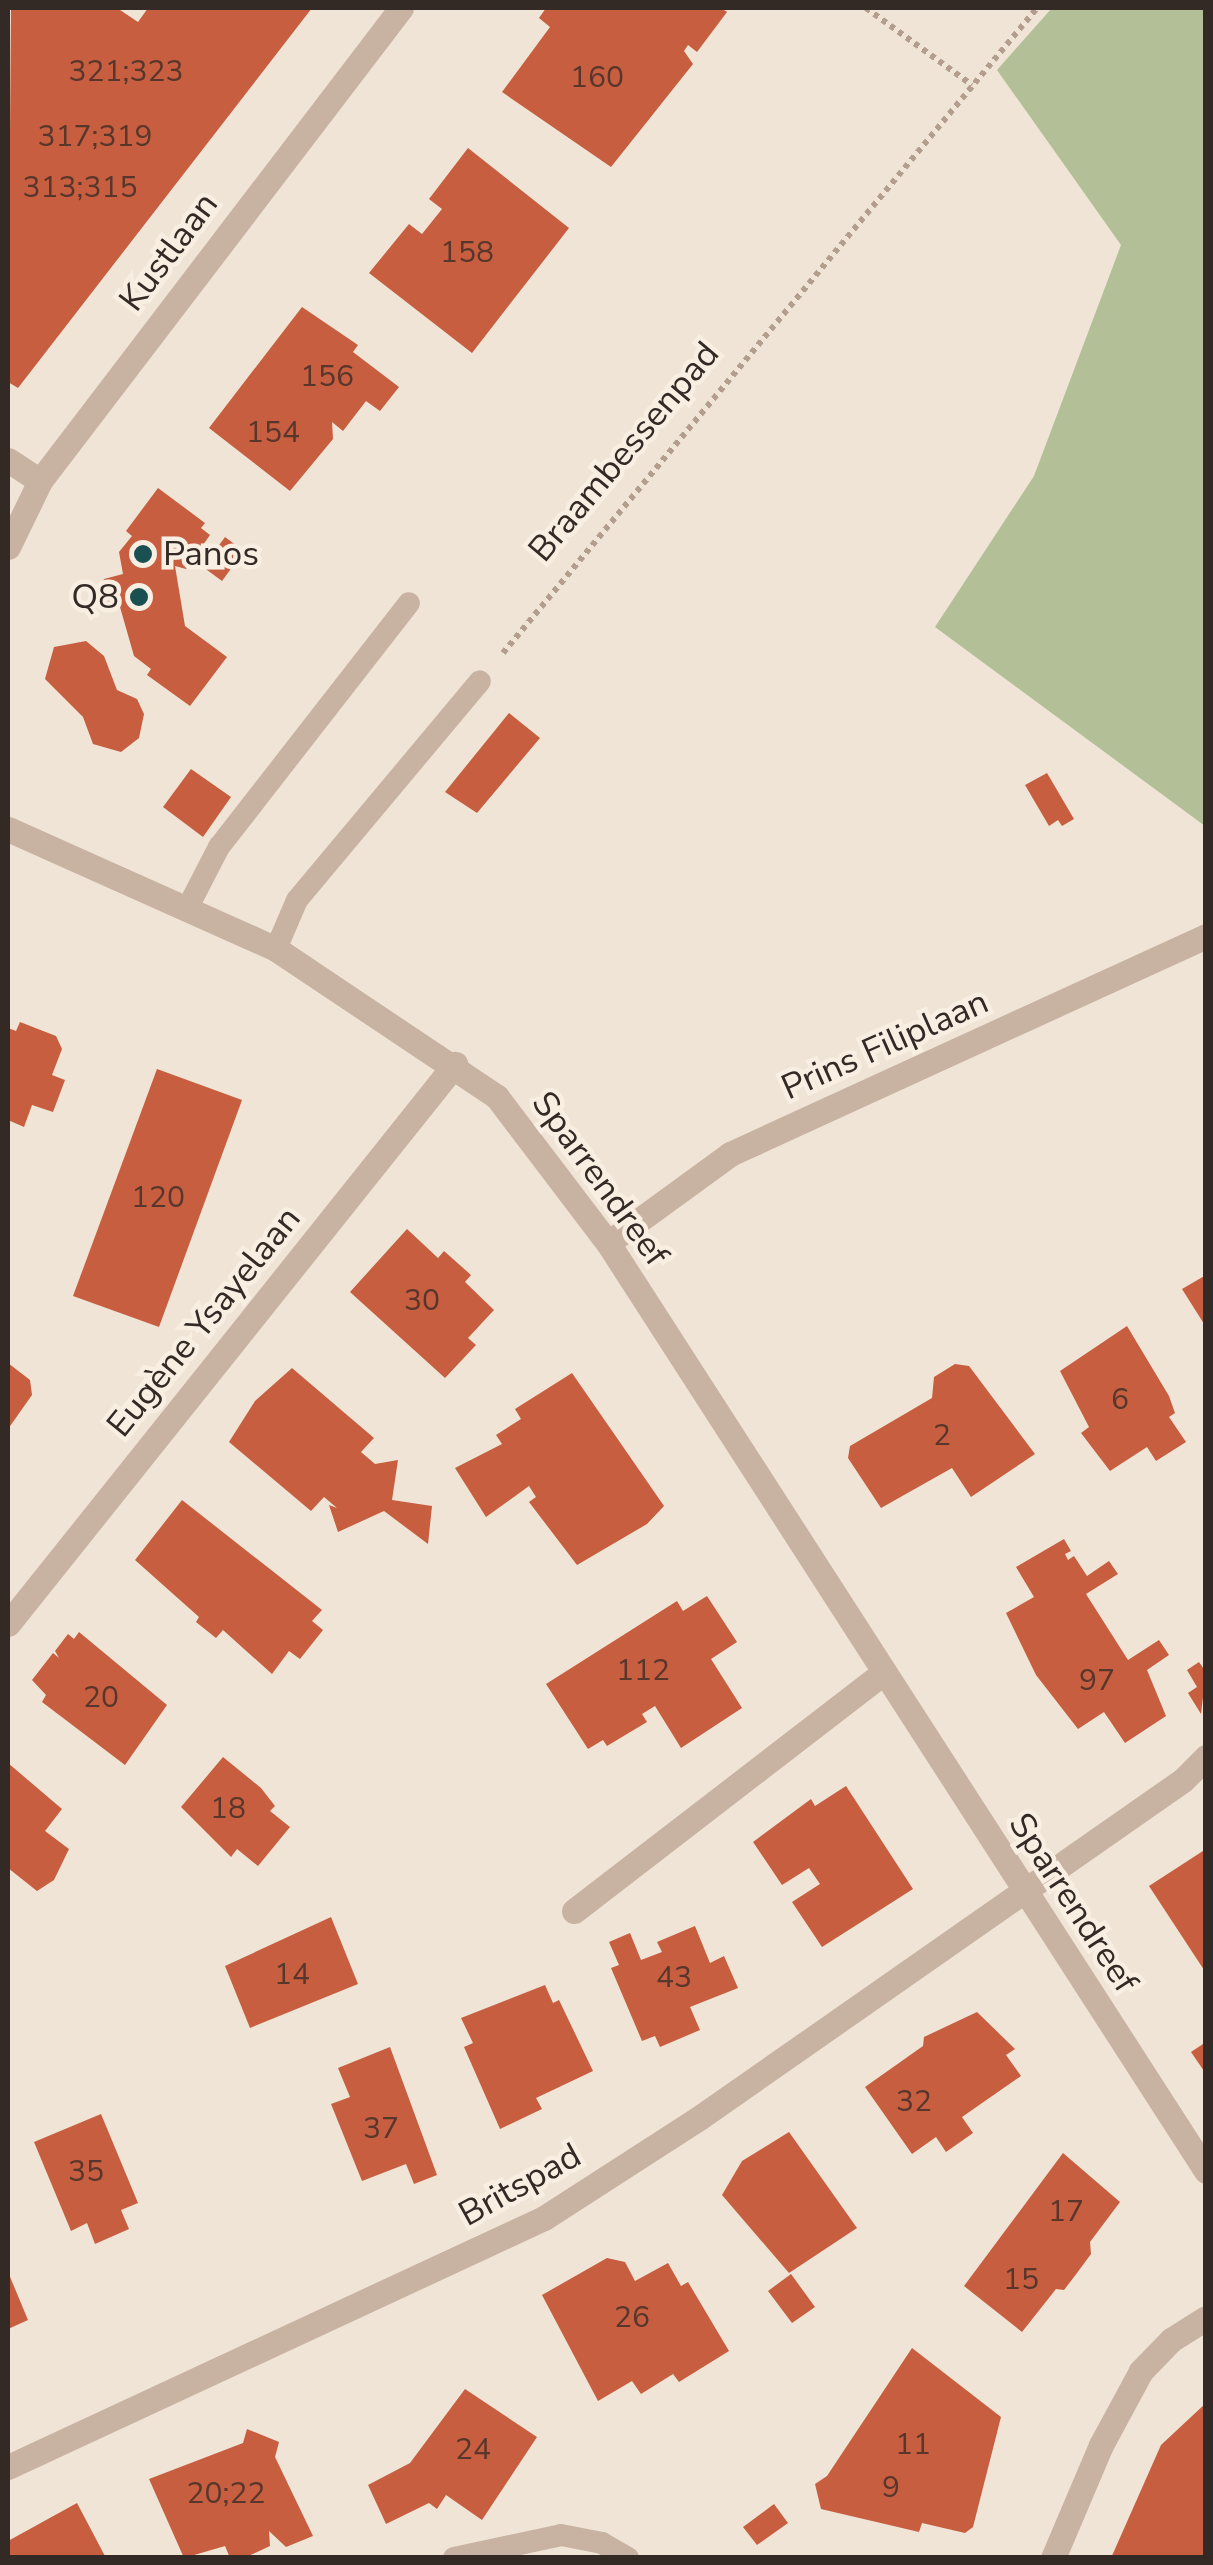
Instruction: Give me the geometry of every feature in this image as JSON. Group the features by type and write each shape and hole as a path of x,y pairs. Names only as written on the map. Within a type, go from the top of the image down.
{"street":[{"name":"Kustlaan","path":"8,547 40,482 401,8"},
{"path":"8,460 40,482"},
{"name":"Sparrendreef","path":"8,829 276,948 497,1096 538,1142 608,1243 882,1674 1206,2171"},
{"name":"Prins Filiplaan","path":"608,1243 730,1154 1206,936"},
{"name":"Eugène Ysayelaan","path":"8,1624 454,1064"},
{"path":"574,1910 882,1674"},
{"name":"Britspad","path":"8,2467 544,2218 699,2118 1024,1891 1206,1757"},
{"path":"1054,2558 1132,2385 1171,2340 1206,2318"}],"lane":[{"path":"188,908 219,848 409,603"},
{"path":"276,948 297,900 480,681"},
{"path":"454,2558 561,2534 602,2542 628,2558"}],"path":[{"path":"866,8 972,85"},
{"name":"Braambessenpad","path":"480,681 1037,8"}],"green space":[{"path":"1052,8 1205,8 1205,826 935,627 1034,476 1121,245 997,70"}],"building":[{"path":"11,8 117,8 138,22 148,8 312,8 18,388 8,382"},
{"path":"546,8 721,8 727,12 697,52 688,45 684,51 693,64 611,167 502,92 550,27 539,18"},
{"path":"468,148 569,228 472,353 369,273 409,224 422,234 442,209 429,199"},
{"path":"302,307 358,345 353,352 399,387 380,411 366,401 343,431 332,422 333,439 290,491 209,428"},
{"name":"Q8","path":"158,488 205,523 201,528 210,535 186,569 175,566 185,626 227,657 190,706 147,675 151,669 134,656 120,607 104,605 98,594 104,579 123,574 119,552 132,536 126,531"},
{"path":"225,537 244,551 222,581 203,567"},
{"name":"Q8","path":"86,641 104,656 117,690 137,699 144,714 139,738 121,752 93,744 83,717 45,679 54,647"},
{"path":"509,713 540,738 477,813 445,792"},
{"path":"191,769 231,797 203,837 163,807"},
{"path":"1047,773 1074,819 1062,826 1058,820 1049,826 1025,785"},
{"path":"20,1022 56,1036 62,1049 52,1075 65,1080 53,1112 32,1105 24,1127 8,1120 8,1028 16,1031"},
{"path":"157,1069 242,1100 159,1327 73,1296"},
{"path":"407,1229 438,1258 444,1251 471,1275 465,1282 494,1310 468,1338 476,1345 445,1378 350,1292"},
{"path":"1206,1275 1206,1327 1182,1289"},
{"path":"1127,1326 1169,1396 1175,1413 1169,1417 1186,1442 1156,1461 1147,1447 1110,1471 1081,1433 1089,1427 1060,1371"},
{"path":"8,1363 30,1380 32,1395 8,1429"},
{"path":"955,1364 969,1366 1035,1454 971,1497 952,1468 881,1508 848,1458 850,1446 932,1398 934,1377"},
{"path":"292,1368 374,1438 361,1452 375,1464 398,1460 392,1500 432,1506 428,1544 384,1511 338,1532 329,1505 337,1508 324,1497 311,1511 229,1442 255,1401"},
{"path":"572,1373 664,1506 647,1524 577,1565 529,1502 536,1497 529,1486 486,1517 455,1468 502,1444 496,1435 521,1419 515,1409"},
{"path":"182,1500 322,1610 312,1621 323,1630 300,1659 289,1651 272,1674 223,1630 216,1638 196,1622 199,1617 135,1560"},
{"path":"1064,1539 1071,1551 1065,1554 1068,1560 1074,1556 1087,1576 1109,1561 1118,1574 1086,1594 1128,1660 1159,1640 1169,1655 1147,1670 1166,1716 1125,1743 1104,1712 1078,1729 1036,1675 1006,1613 1034,1597 1016,1567"},
{"path":"707,1596 737,1642 711,1659 742,1708 681,1748 655,1706 642,1714 647,1722 607,1746 603,1740 588,1749 546,1684 677,1601 683,1611"},
{"path":"79,1632 167,1705 125,1765 42,1702 46,1695 32,1680 53,1653 59,1658 55,1651 68,1634 74,1639"},
{"path":"1199,1662 1206,1672 1201,1714 1188,1693 1197,1687 1187,1670"},
{"path":"223,1757 261,1788 275,1806 270,1811 290,1827 258,1866 237,1849 231,1857 181,1807"},
{"path":"8,1763 62,1809 45,1831 69,1849 54,1880 37,1891 8,1868"},
{"path":"846,1786 913,1889 822,1947 792,1902 820,1884 809,1868 782,1885 753,1842 811,1799 815,1806"},
{"path":"1206,1849 1206,1973 1149,1886"},
{"path":"331,1917 358,1984 250,2028 225,1966"},
{"path":"695,1926 710,1963 724,1956 738,1988 690,2007 700,2030 660,2047 655,2036 642,2041 611,1968 619,1965 609,1942 630,1933 641,1960 662,1952 657,1942"},
{"path":"545,1985 553,2003 559,2000 593,2071 536,2098 542,2109 500,2129 464,2047 473,2043 461,2018"},
{"path":"977,2012 1015,2049 1006,2055 1021,2076 962,2117 973,2133 946,2152 936,2137 912,2154 865,2087 923,2046 924,2037"},
{"path":"1206,2042 1206,2074 1191,2052"},
{"path":"390,2047 437,2175 414,2184 406,2164 362,2181 331,2104 350,2097 338,2068"},
{"path":"101,2114 138,2203 121,2210 129,2229 95,2244 87,2223 71,2231 34,2142"},
{"path":"789,2132 857,2228 789,2273 722,2195 742,2161"},
{"path":"1063,2153 1120,2202 1090,2242 1091,2254 1077,2273 1064,2290 1056,2289 1022,2332 964,2286"},
{"path":"607,2258 625,2262 635,2281 668,2263 681,2286 688,2282 729,2351 679,2382 673,2374 641,2394 632,2381 598,2401 542,2295"},
{"path":"8,2272 28,2320 8,2329"},
{"path":"791,2274 815,2307 792,2323 768,2291"},
{"path":"912,2348 1001,2417 973,2527 965,2533 922,2523 919,2532 821,2509 815,2484 827,2476"},
{"path":"465,2389 537,2437 482,2520 446,2495 437,2509 429,2503 386,2524 368,2485 410,2463"},
{"path":"1206,2403 1206,2558 1111,2558 1161,2445"},
{"path":"247,2429 279,2442 275,2457 313,2536 286,2547 269,2531 270,2546 244,2558 230,2558 225,2546 184,2558 149,2479 243,2443"},
{"path":"77,2503 106,2558 8,2558 8,2541"},
{"path":"774,2504 788,2523 757,2545 743,2527"}],"place":[{"name":"Panos","path":"143,554"},
{"name":"Q8","path":"139,597"}]}
